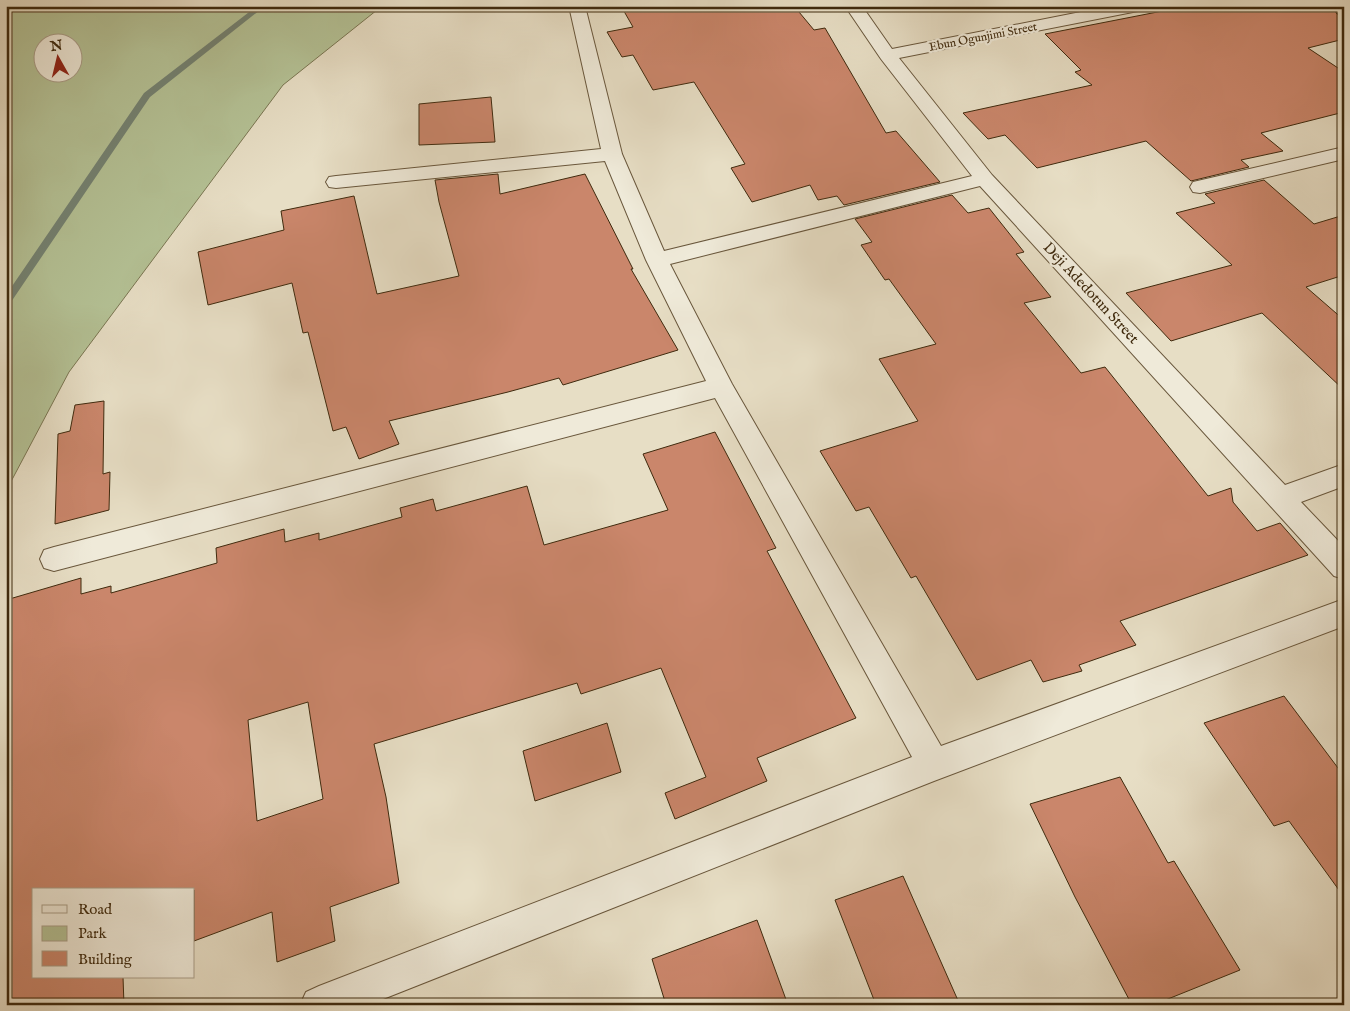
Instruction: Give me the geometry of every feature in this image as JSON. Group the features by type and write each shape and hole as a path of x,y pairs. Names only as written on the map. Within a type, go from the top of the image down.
{"street":[{"path":"577,6 612,154 657,260 721,387 934,765"},
{"name":"Deji Adedotun Street","path":"853,6 887,55 985,179 1344,566"},
{"name":"Ebun Ogunjimi Street","path":"887,55 1138,6"},
{"path":"1340,6 1344,9"},
{"path":"1200,187 1344,153"},
{"path":"336,182 612,154"},
{"path":"657,260 985,179"},
{"path":"54,559 721,387"},
{"path":"1281,498 1344,476"},
{"path":"319,1005 934,765 1344,612"}],"green space":[{"path":"6,6 382,6 283,85 69,372 6,491"}],"building":[{"path":"621,6 794,6 814,30 825,28 886,133 896,131 940,182 844,205 837,196 818,200 810,185 752,202 731,168 745,164 694,82 653,90 633,55 622,57 607,32 633,27"},
{"path":"1188,6 1330,6 1337,14 1343,16 1344,39 1308,48 1344,72 1344,112 1261,133 1283,151 1241,160 1249,167 1191,181 1146,141 1037,168 1005,135 988,139 963,113 1092,85 1075,72 1081,70 1045,34"},
{"path":"491,97 495,142 419,145 419,104"},
{"path":"498,174 500,194 585,174 633,269 631,269 678,350 563,385 559,378 389,421 399,444 359,459 346,427 333,431 308,332 303,333 292,283 208,305 198,252 284,230 281,211 354,196 377,294 459,276 435,180"},
{"path":"1264,180 1314,224 1344,215 1344,275 1306,287 1344,320 1344,390 1262,313 1171,341 1126,293 1232,265 1176,213 1215,203 1205,194"},
{"path":"952,195 968,213 989,208 1024,252 1016,254 1051,297 1024,303 1081,373 1105,367 1208,496 1231,488 1233,502 1257,531 1280,523 1308,555 1120,621 1136,645 1079,665 1082,671 1043,682 1031,660 977,680 916,576 911,578 869,507 856,511 820,451 918,421 879,359 936,344 889,279 885,280 861,245 872,242 855,219"},
{"path":"104,401 103,474 110,472 109,510 55,524 58,434 70,431 75,405"},
{"path":"715,432 776,548 767,551 856,718 757,758 767,781 675,819 665,793 706,777 661,668 581,694 577,683 374,744 386,797 399,883 330,907 335,941 277,962 272,912 195,941 195,888 32,888 32,978 123,978 124,1005 6,1005 6,600 81,578 81,594 111,586 111,593 217,563 216,548 284,529 285,542 319,533 319,540 402,517 400,508 433,499 436,511 527,486 544,545 668,510 643,454","holes":["308,702 323,799 257,821 248,720"]},
{"path":"1284,696 1344,776 1344,897 1289,821 1274,826 1204,723"},
{"path":"607,723 621,772 535,801 523,751"},
{"path":"1120,777 1168,863 1174,861 1240,970 1153,1005 1132,1005 1075,897 1030,804"},
{"path":"903,876 960,1005 876,1005 835,900"},
{"path":"757,920 788,1005 666,1005 652,959"}],"waterway":[{"path":"6,303 147,95 262,6"}]}
